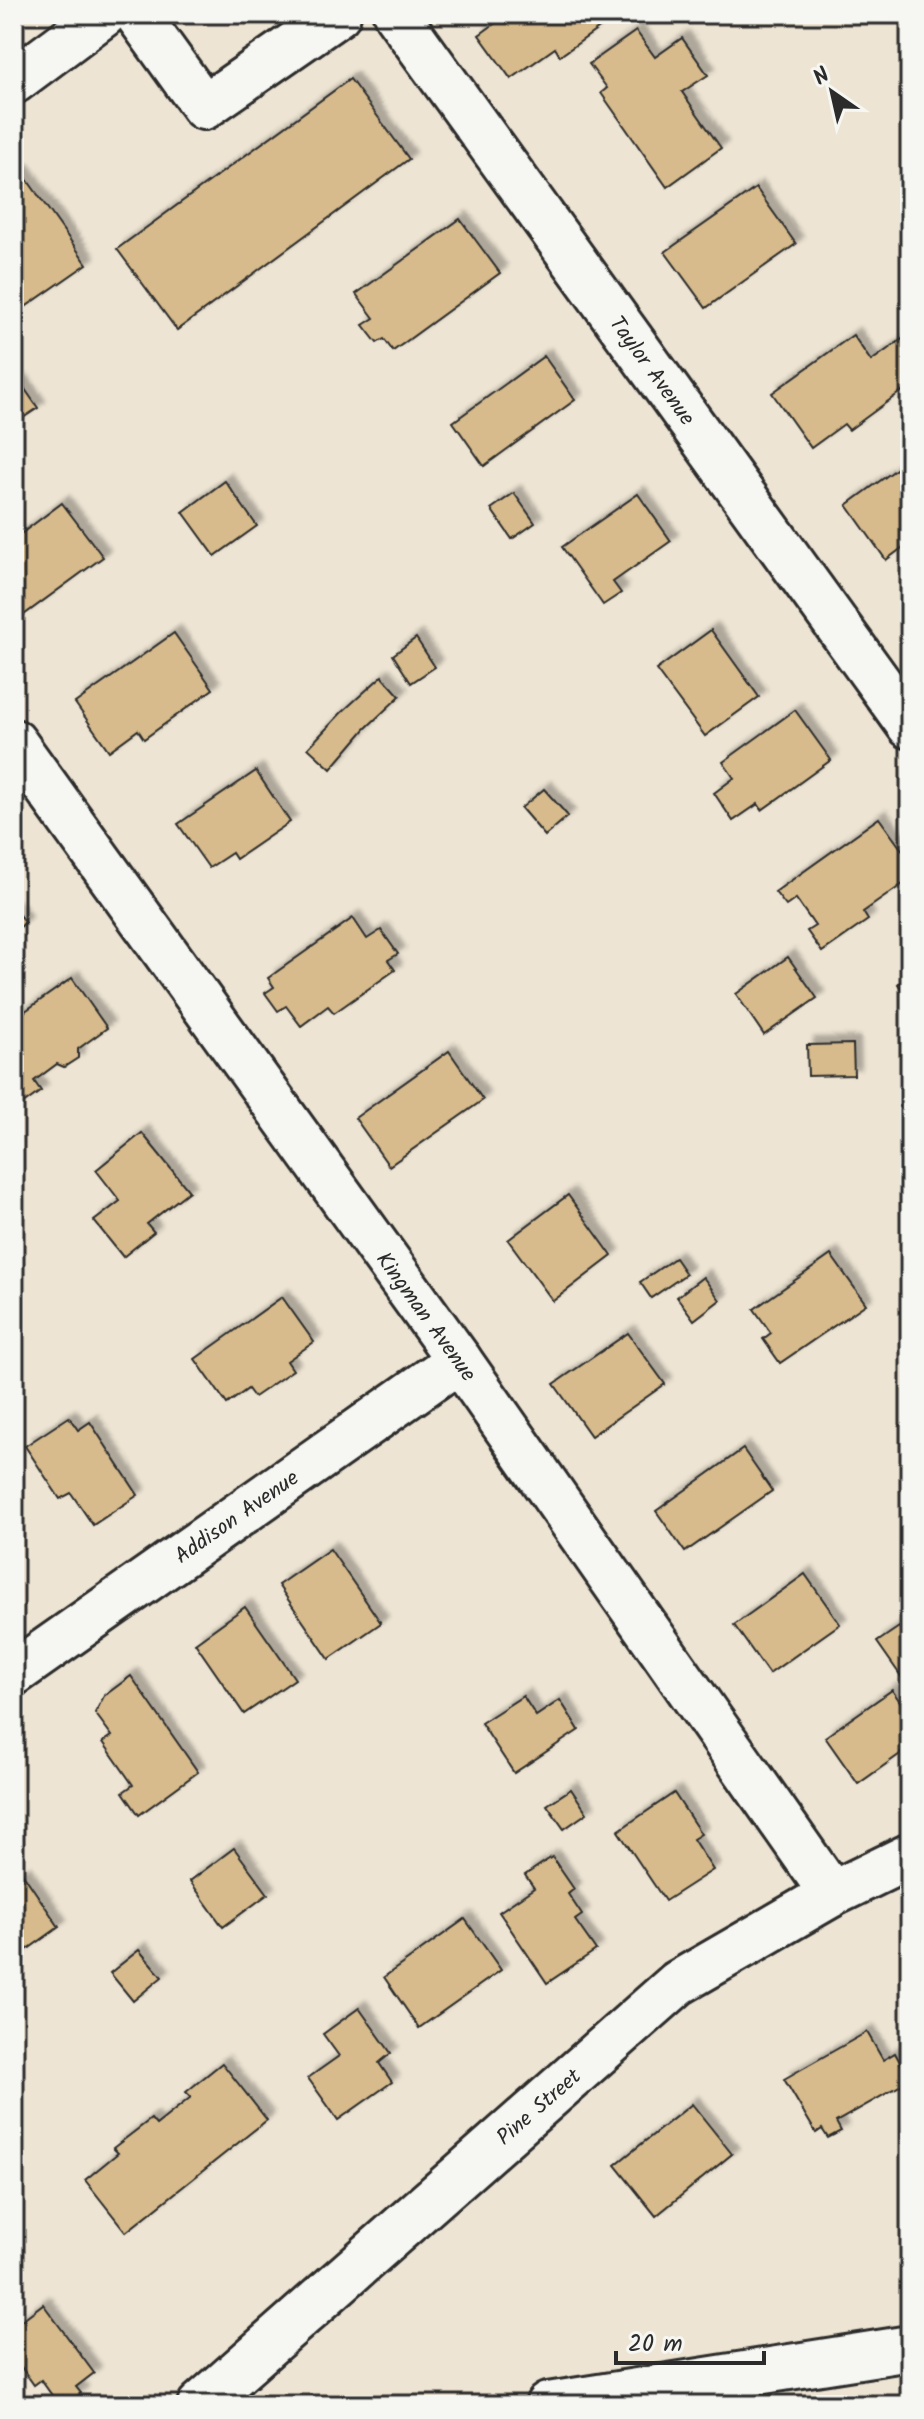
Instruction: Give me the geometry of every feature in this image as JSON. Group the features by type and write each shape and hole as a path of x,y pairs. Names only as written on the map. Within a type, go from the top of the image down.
{"street":[{"path":"14,81 104,14"},
{"path":"137,14 204,107 338,14"},
{"name":"Taylor Avenue","path":"396,14 910,726"},
{"name":"Kingman Avenue","path":"14,742 459,1360 832,1894"},
{"name":"Addison Avenue","path":"14,1673 459,1360"},
{"name":"Pine Street","path":"200,2405 678,1983 832,1894 910,1856"},
{"path":"548,2405 910,2348"}],"building":[{"path":"508,14 619,14 560,56 555,48 511,79 479,35"},
{"path":"636,31 655,57 682,38 708,75 682,92 721,148 667,187 601,93 607,88 589,64"},
{"path":"350,79 409,159 177,330 117,249"},
{"path":"21,171 87,264 18,312 14,306 14,284 22,279 14,268 14,177"},
{"path":"756,188 796,244 706,308 665,252"},
{"path":"460,219 500,273 393,351 384,339 377,343 363,325 374,318 356,294"},
{"path":"853,335 871,361 902,339 910,349 910,403 902,391 849,430 844,424 811,448 772,393"},
{"path":"544,356 575,400 484,466 453,422"},
{"path":"20,382 38,408 14,424 14,387"},
{"path":"910,459 910,542 886,560 847,505"},
{"path":"225,481 257,526 215,556 183,512"},
{"path":"514,493 535,523 512,539 491,509"},
{"path":"638,494 671,541 613,582 621,593 603,605 562,547"},
{"path":"62,503 103,557 21,617 14,608 14,539"},
{"path":"711,630 759,697 705,736 656,670"},
{"path":"174,633 213,689 144,739 138,730 109,751 75,703"},
{"path":"416,638 435,667 411,683 393,655"},
{"path":"382,676 400,696 365,729 331,769 308,748"},
{"path":"795,710 831,760 762,810 758,804 733,821 714,793 734,778 723,762"},
{"path":"256,771 290,822 236,859 232,853 209,868 178,824"},
{"path":"544,789 568,816 545,836 521,808"},
{"path":"879,818 910,861 910,879 863,912 868,920 822,952 807,931 815,926 796,899 786,906 775,892"},
{"path":"14,908 25,923 14,932"},
{"path":"353,918 367,939 381,930 398,954 388,960 395,970 334,1013 328,1006 301,1026 286,1006 278,1011 265,993 274,987 268,978"},
{"path":"788,957 817,998 764,1035 736,994"},
{"path":"910,975 910,1001 898,984"},
{"path":"72,978 107,1028 78,1049 78,1058 64,1067 57,1064 34,1081 41,1091 16,1109 14,1019"},
{"path":"853,1044 854,1075 808,1076 807,1045"},
{"path":"449,1051 483,1100 389,1166 355,1118"},
{"path":"142,1133 189,1191 147,1224 154,1232 123,1257 94,1221 120,1201 96,1170"},
{"path":"568,1195 612,1256 553,1301 508,1240"},
{"path":"831,1255 866,1304 780,1363 763,1339 771,1333 754,1309"},
{"path":"675,1258 686,1274 651,1298 640,1282"},
{"path":"703,1277 720,1300 694,1320 677,1297"},
{"path":"282,1297 314,1342 287,1361 293,1370 254,1397 248,1389 227,1404 195,1359"},
{"path":"628,1333 665,1384 591,1436 554,1384"},
{"path":"69,1417 78,1430 90,1422 138,1495 93,1525 71,1493 60,1499 25,1446"},
{"path":"743,1449 772,1491 685,1552 656,1511"},
{"path":"330,1549 381,1623 329,1659 278,1585"},
{"path":"805,1574 840,1624 769,1674 734,1625"},
{"path":"245,1607 295,1679 244,1714 195,1643"},
{"path":"899,1627 910,1642 910,1679 905,1682 877,1642"},
{"path":"131,1676 198,1772 139,1815 123,1792 133,1785 103,1742 112,1736 95,1713 104,1696"},
{"path":"892,1690 910,1716 910,1747 858,1784 825,1737"},
{"path":"523,1696 536,1716 560,1700 579,1730 514,1773 481,1723"},
{"path":"571,1789 587,1813 564,1829 547,1805"},
{"path":"674,1793 701,1834 693,1839 713,1870 665,1901 618,1831"},
{"path":"234,1848 268,1894 223,1927 190,1881"},
{"path":"552,1857 574,1889 568,1894 582,1915 575,1920 596,1950 547,1983 499,1912 534,1888 525,1875"},
{"path":"23,1874 59,1927 14,1959 14,1880"},
{"path":"465,1919 501,1970 419,2028 384,1977"},
{"path":"139,1950 162,1977 133,2001 110,1973"},
{"path":"359,2008 391,2053 379,2063 392,2082 338,2120 308,2078 339,2056 323,2034"},
{"path":"867,2032 883,2060 895,2053 910,2080 836,2122 841,2131 828,2138 822,2129 816,2133 784,2079"},
{"path":"222,2063 267,2120 126,2232 85,2180 118,2153 113,2148 151,2119 156,2125 191,2097 186,2092"},
{"path":"692,2104 732,2154 656,2216 615,2165"},
{"path":"43,2304 94,2373 76,2387 81,2393 68,2403 62,2396 56,2401 41,2380 34,2385 14,2357 14,2326"}]}
